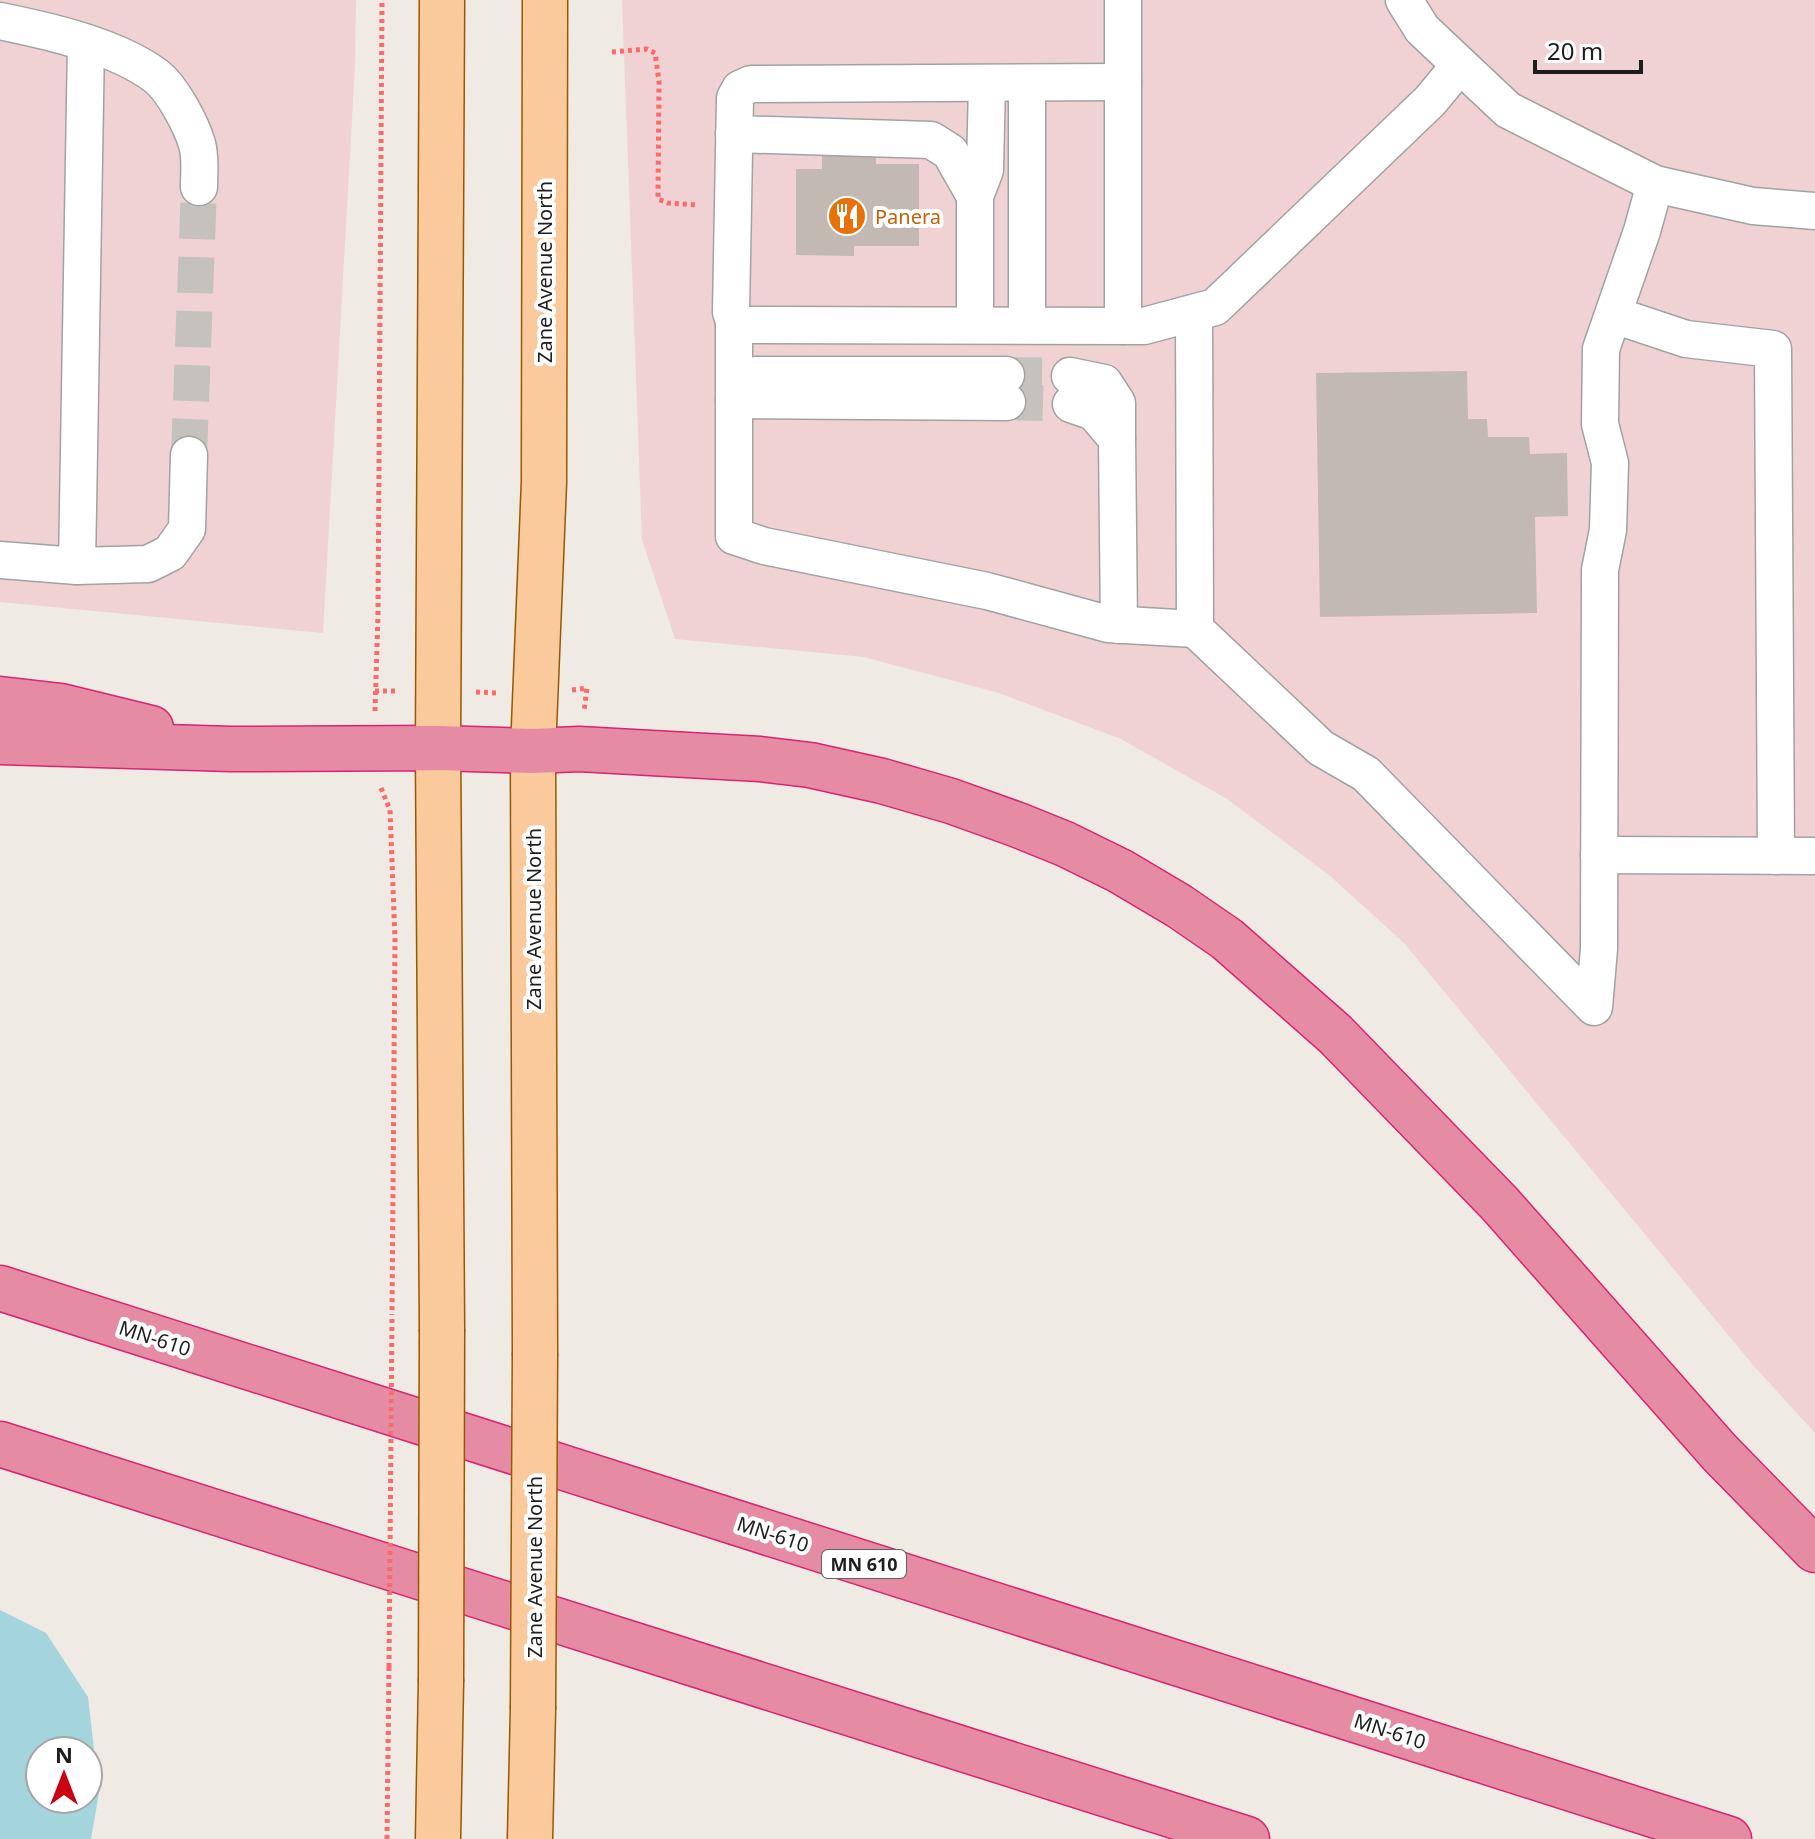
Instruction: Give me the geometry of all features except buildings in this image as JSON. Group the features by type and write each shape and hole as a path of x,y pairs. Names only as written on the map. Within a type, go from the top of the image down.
{"highway":[{"path":"0,699 61,706 231,749"},
{"path":"0,742 231,749 579,749 760,759 810,765 882,781 951,801 1065,844 1120,871 1227,939 1335,1034 1500,1204 1720,1453 1815,1550"},
{"name":"MN-610","path":"0,1288 1729,1839"},
{"path":"0,1444 1247,1839"}],"main road":[{"path":"438,1839 442,1329 438,748 442,0"},
{"name":"Zane Avenue North","path":"530,1839 535,1353 533,751 544,482 545,0"}],"street":[{"path":"1123,0 1123,326"},
{"path":"1404,0 1422,29 1508,110 1655,184 1753,206 1815,211"},
{"path":"0,21 41,29 86,43 120,56 158,77 186,114 198,147 199,187"},
{"path":"77,566 86,43"},
{"path":"734,321 745,325 1144,326 1215,307 1430,101 1460,65"},
{"path":"1123,82 751,84 740,89 735,98 731,312 734,321 734,536 764,546 987,591 1108,624 1195,629 1321,748 1366,774 1594,1007 1599,949 1600,570 1608,530 1610,463 1600,424 1601,349 1655,184"},
{"path":"975,325 975,196 985,170 987,83"},
{"path":"1027,83 1027,325"},
{"path":"734,134 931,140 950,152 975,196"},
{"path":"1194,313 1195,629"},
{"path":"1614,315 1686,339 1773,349 1776,856"},
{"path":"734,388 1006,388"},
{"path":"1070,390 1117,439 1119,625"},
{"path":"0,560 77,566 148,564 170,553 187,529 189,455"},
{"path":"1599,855 1815,856"}],"path":[{"path":"382,0 378,614 373,749 376,775 390,810 395,939 387,1839"},
{"path":"612,52 647,49 655,53 659,81 658,199 668,203 733,209"}],"shaded area":[{"path":"0,0 356,0 355,66 323,633 0,602"},
{"path":"622,0 1815,0 1815,1433 1753,1365 1404,943 1329,875 1227,799 1121,739 999,693 864,657 675,639 642,540"}],"water":[{"path":"0,1610 46,1633 88,1697 92,1735 24,1735 24,1815 95,1815 91,1839 0,1839"}],"tunnel":[{"path":"189,455 199,187"},
{"path":"1006,375 1070,376"},
{"path":"1007,402 1071,404"}],"place":[{"name":"Panera","path":"847,216"}]}
